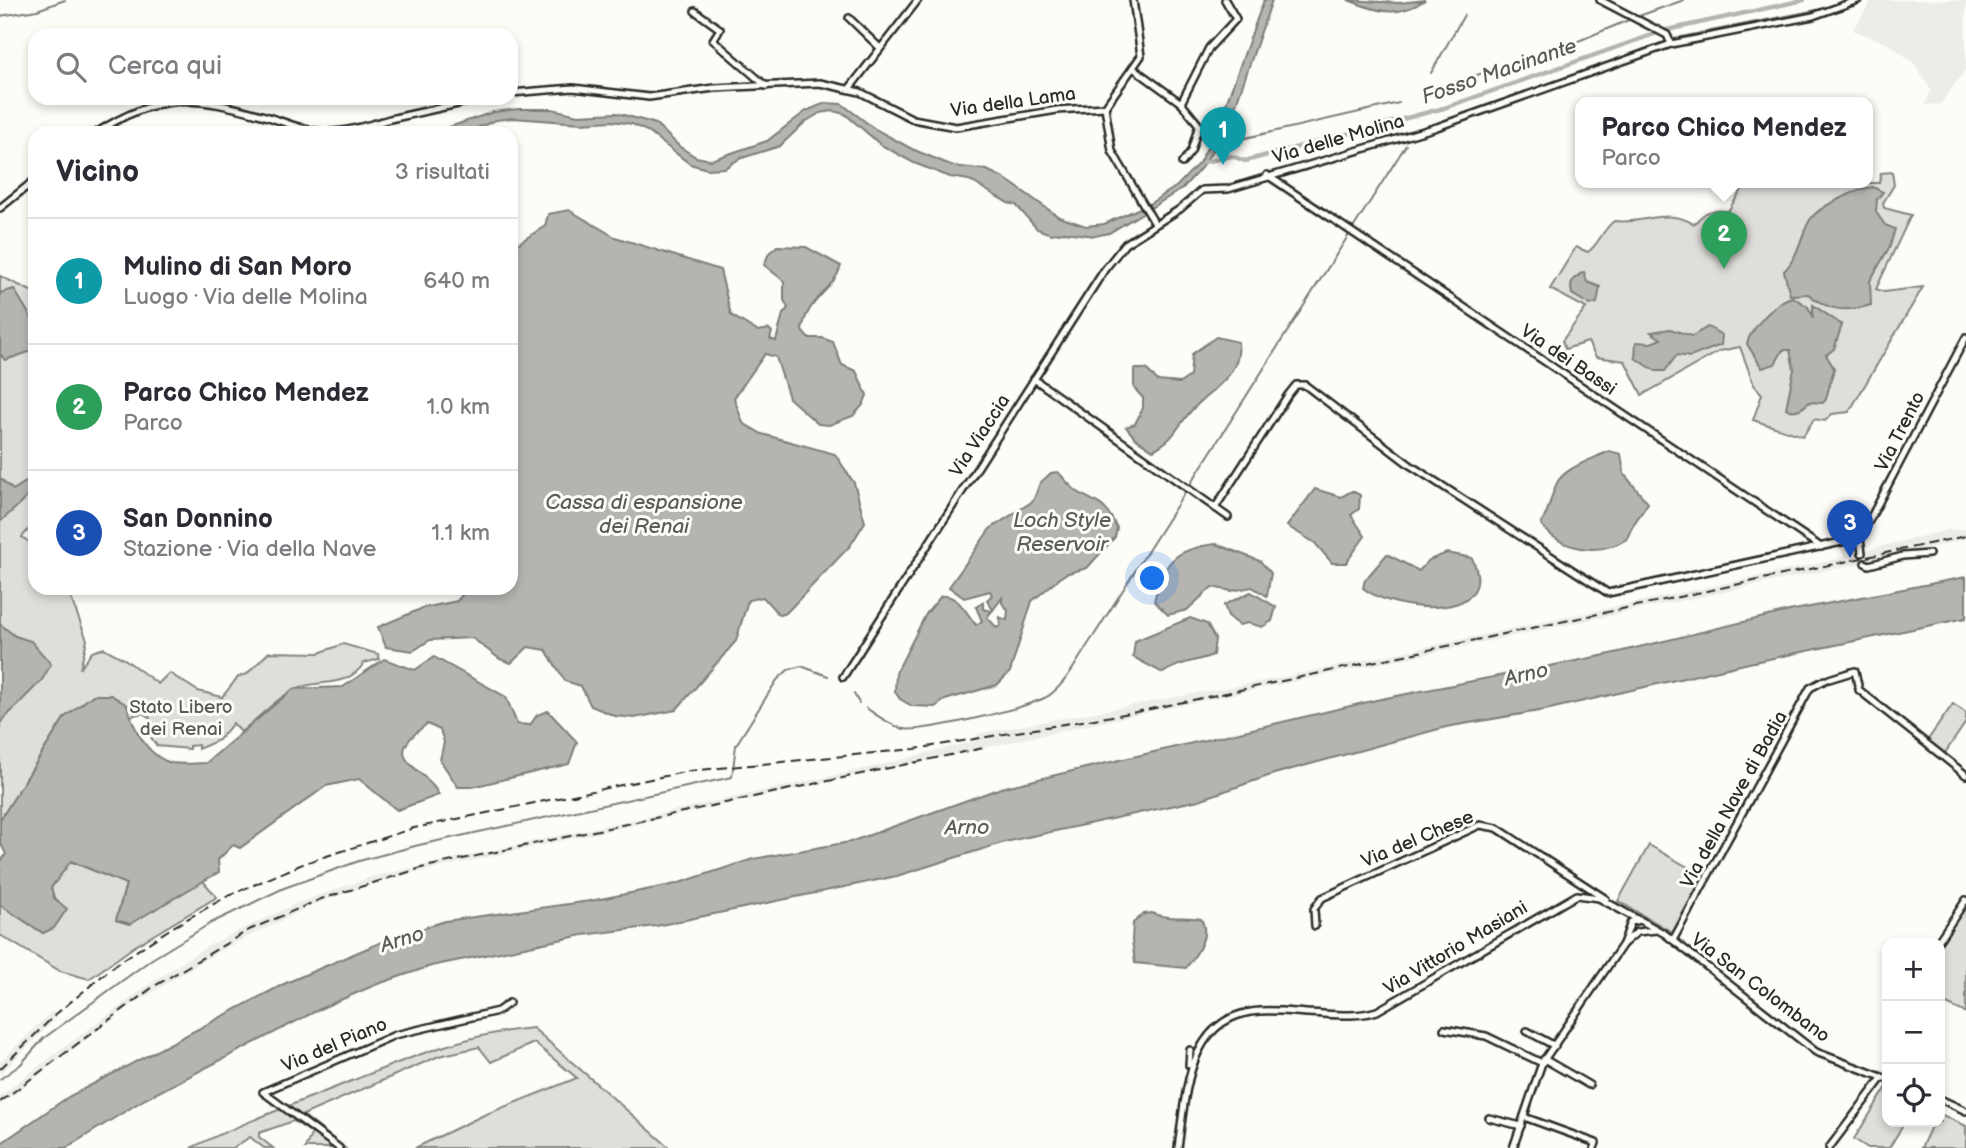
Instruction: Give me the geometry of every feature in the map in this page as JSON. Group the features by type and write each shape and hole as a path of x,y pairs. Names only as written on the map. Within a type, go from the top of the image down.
{"street":[{"path":"849,89 916,3 908,0"},
{"path":"1133,0 1136,32 1142,49 1133,68 1105,107 1112,151 1154,223"},
{"path":"1181,103 1209,48 1236,19 1225,0"},
{"path":"1600,0 1663,33 1671,44"},
{"name":"Via delle Molina","path":"1154,223 1202,190 1228,188 1437,127 1671,44 1813,16 1858,0"},
{"path":"695,11 720,29 713,40 766,86"},
{"path":"849,18 880,48"},
{"path":"1133,68 1181,103 1199,125 1191,151 1182,163"},
{"name":"Via della Lama","path":"518,92 573,88 649,97 714,88 820,83 849,89 913,119 943,127 965,127 1057,110 1105,107"},
{"path":"109,126 143,108 156,105"},
{"path":"217,105 266,116 292,126"},
{"path":"363,126 455,105"},
{"name":"Via dei Bassi","path":"1267,175 1821,547"},
{"path":"0,208 28,186"},
{"name":"Via Viaccia","path":"843,677 1034,379 1121,250 1154,223"},
{"name":"Via Trento","path":"1860,538 1966,337"},
{"path":"1034,379 1192,494 1228,517"},
{"path":"1215,508 1288,395 1296,385 1305,385 1410,464 1608,593 1860,538 1862,553"},
{"path":"1864,563 1869,565 1903,556 1928,554"},
{"name":"Via della Nave di Badia","path":"1673,940 1810,688 1827,679 1855,671 1859,690 1966,775"},
{"name":"Via del Chese","path":"1315,926 1314,909 1322,898 1480,825 1497,828 1585,883 1592,894"},
{"path":"1592,894 1639,920"},
{"name":"Via Vittorio Masiani","path":"1178,1148 1189,1069 1208,1037 1232,1018 1260,1011 1351,1015 1377,1011 1559,903 1592,894"},
{"path":"1940,938 1966,900"},
{"path":"1513,1148 1543,1061 1563,1036 1623,944 1629,915"},
{"path":"1629,925 1639,920"},
{"path":"1638,932 1639,920"},
{"name":"Via San Colombano","path":"1639,920 1673,940 1816,1052 1882,1077"},
{"path":"1629,925 1638,932"},
{"path":"1623,944 1638,932 1657,930"},
{"name":"Via del Piano","path":"339,1148 263,1092 395,1035 498,1010 509,1003"},
{"path":"1444,1029 1486,1036 1543,1061 1588,1085"},
{"path":"1527,1031 1555,1046"},
{"path":"1189,1069 1190,1050"},
{"path":"1829,1148 1882,1082"},
{"path":"1945,1101 1966,1111"},
{"path":"1524,1117 1596,1143 1594,1148"},
{"path":"1489,1118 1521,1126"}],"shaded area":[{"path":"1872,0 1966,0 1966,69 1940,104 1925,105 1931,90 1914,63 1891,45 1853,30"},
{"path":"1966,529 1966,539 1905,554 1129,716 388,879 317,903 217,952 123,1011 0,1105 0,1096 39,1066 154,981 207,946 295,904 371,877 877,766 978,740 977,734 1284,677 1830,561 1843,556 1842,549 1856,545 1859,552 1948,530"},
{"path":"52,1011 57,1017 0,1074 0,1062"}],"green space":[{"path":"1892,172 1894,185 1883,203 1884,208 1911,215 1876,289 1884,292 1923,287 1849,412 1832,414 1825,421 1814,419 1803,436 1753,420 1762,394 1754,385 1740,347 1720,351 1642,395 1625,361 1596,357 1588,342 1565,349 1562,341 1586,308 1550,289 1576,247 1588,252 1614,221 1673,217 1694,224 1708,212 1728,211 1743,188 1873,188 1873,183 1879,183 1881,173"},
{"name":"Stato Libero dei Renai","path":"0,276 28,290 28,530 22,537 28,541 28,595 70,595 87,640 80,669 92,652 104,648 126,660 158,684 169,673 198,691 222,697 238,677 247,674 269,652 319,653 343,644 378,654 379,659 364,663 349,677 291,691 241,732 233,723 219,740 198,749 198,745 189,746 189,749 157,746 146,730 150,718 143,713 130,716 127,705 65,717 0,820"},
{"path":"1953,704 1966,713 1966,722 1945,753 1927,741"},
{"path":"1649,845 1705,877 1674,933 1618,901"},
{"path":"70,861 126,884 116,920 129,924 203,881 217,897 135,946 89,979 60,971 0,935 0,905 43,933 54,898 51,888"},
{"path":"1966,904 1966,1013 1945,1003 1944,938"},
{"path":"533,1028 670,1148 415,1148 484,1115 577,1078 534,1043 491,1062 479,1047 439,1056 303,1115 345,1148 305,1148 312,1133 293,1121 259,1133 259,1137 273,1148 264,1148 250,1137 233,1148 191,1148 264,1116 434,1050 482,1036"},
{"path":"1882,1095 1882,1127 1902,1127 1889,1148 1868,1148 1854,1139"},
{"path":"1945,1116 1966,1126 1966,1148 1921,1148 1931,1127 1945,1127"}],"water":[{"path":"1264,0 1272,0 1227,130 1201,168 1182,189 1109,233 1095,236 1064,232 1051,234 1037,229 1016,205 969,180 950,177 914,163 881,145 845,114 833,111 820,113 805,122 780,146 739,159 725,168 707,169 690,164 647,131 632,124 513,118 496,120 482,126 452,126 493,112 518,109 552,109 578,115 617,113 656,124 680,147 696,157 711,160 767,141 806,111 825,103 842,104 875,129 912,149 953,166 987,170 1004,178 1059,217 1086,226 1104,224 1149,204 1177,186 1199,163 1216,131"},
{"path":"1348,0 1399,3 1425,0 1406,10 1387,11"},
{"path":"1873,187 1883,192 1877,199 1876,212 1885,225 1895,229 1890,246 1870,281 1871,305 1838,309 1823,304 1808,294 1790,295 1784,271 1794,257 1809,221 1825,207 1859,190"},
{"name":"Cassa di espansione dei Renai","path":"569,210 615,237 720,270 731,315 757,331 769,329 772,332 770,339 776,341 783,314 788,308 784,300 784,281 764,265 769,253 777,246 806,247 841,266 832,283 809,311 802,331 808,338 822,338 833,342 842,365 856,371 867,395 863,405 853,416 829,425 818,424 789,398 776,357 765,354 734,398 743,423 762,434 835,454 854,483 865,522 850,546 786,613 779,615 763,597 748,600 736,641 676,710 634,718 615,716 591,706 581,686 565,681 546,650 528,647 511,663 500,659 472,638 430,640 413,651 386,647 378,627 423,608 457,601 462,595 518,595 518,243 545,226 548,214"},
{"path":"1584,272 1587,282 1600,287 1597,303 1590,305 1572,294 1573,280"},
{"path":"14,289 28,312 28,352 5,360 0,354 0,293"},
{"path":"1793,297 1808,307 1813,316 1813,305 1842,325 1834,349 1826,355 1834,368 1826,399 1823,403 1809,402 1795,410 1786,408 1794,369 1790,350 1783,350 1775,364 1762,368 1747,344 1765,316 1780,303"},
{"path":"1708,327 1722,335 1721,345 1690,357 1677,355 1665,371 1656,371 1635,358 1636,342 1651,343 1661,339 1651,332 1670,329 1692,336"},
{"path":"1216,337 1238,342 1235,364 1224,381 1191,411 1161,446 1153,450 1135,438 1126,427 1135,424 1143,408 1143,398 1134,388 1134,369 1146,369 1158,381 1180,383 1190,376 1192,354"},
{"path":"1609,451 1621,454 1624,474 1648,503 1627,539 1605,548 1569,545 1549,533 1541,524 1557,483 1566,472"},
{"name":"Loch Style Reservoir","path":"1058,472 1075,490 1105,508 1117,528 1115,537 1087,568 1065,574 1032,601 1010,672 997,685 945,700 935,707 912,706 900,699 895,692 896,673 926,614 941,596 957,601 976,625 982,621 976,607 983,602 983,609 992,611 987,617 997,628 1001,625 999,617 1007,620 1008,610 1002,603 1002,598 993,610 987,600 992,595 990,591 964,598 949,587 990,529 1033,501 1040,483 1051,473"},
{"path":"0,478 13,490 28,480 27,496 0,522"},
{"path":"1315,489 1341,497 1352,491 1360,495 1359,509 1351,515 1365,536 1346,563 1332,563 1315,543 1287,526"},
{"path":"1216,544 1260,561 1271,573 1267,596 1252,587 1231,591 1212,587 1187,610 1168,615 1154,601 1167,567 1173,559 1190,549"},
{"path":"1447,553 1472,558 1477,579 1472,594 1459,603 1440,607 1396,603 1363,588 1365,580 1387,554 1419,571 1429,560"},
{"name":"Arno","path":"1966,577 1966,618 1749,663 1545,710 1446,727 1274,774 1199,800 1005,842 897,876 656,926 583,935 431,966 375,985 324,1007 145,1099 66,1148 0,1148 0,1144 68,1097 286,983 384,941 445,921 590,901 676,884 753,859 850,842 1001,788 1376,700 1606,655 1789,611"},
{"path":"1251,592 1276,607 1272,621 1262,627 1248,623 1239,625 1228,616 1224,605"},
{"path":"1190,618 1207,624 1215,639 1213,655 1181,664 1163,673 1133,657 1135,641"},
{"path":"0,624 15,636 31,641 51,664 42,680 0,723"},
{"path":"434,657 506,697 517,724 530,725 537,715 548,711 577,742 569,764 472,787 458,787 440,760 444,742 440,730 427,724 412,736 405,746 404,755 439,795 397,810 359,779 326,786 240,848 233,845 218,860 219,872 130,924 116,920 126,884 71,861 51,888 54,898 67,909 54,928 43,933 0,905 0,863 6,854 0,842 0,820 65,717 93,695 111,695 127,705 142,740 163,760 176,764 206,763 293,689 343,687 384,659 415,670"},
{"path":"1144,914 1201,919 1204,925 1203,938 1186,968 1135,963 1133,923"}],"waterway":[{"path":"0,16 37,10 65,0"},
{"path":"1636,17 1684,0"},
{"name":"Fosso Macinante","path":"1204,162 1232,156 1245,161 1444,108 1663,31 1804,0"},
{"path":"1681,37 1831,7"},
{"path":"1431,73 1464,15"},
{"path":"1424,92 1564,47 1631,19"},
{"path":"1440,122 1661,43"},
{"path":"1425,95 1427,87"},
{"path":"1219,144 1399,103"},
{"path":"866,708 894,726 904,729 932,727 1025,705 1051,694 1063,682 1406,145"},
{"path":"0,1079 20,1065 44,1038 152,959 211,923 284,888 359,861 419,845 732,777 736,745 777,680 788,670 801,666 828,676"},
{"path":"854,694 859,703"}],"railway":[{"path":"0,1069 56,1014 118,963 173,927 228,896 305,863 414,828 689,771 915,749 1136,712 1966,536"},
{"path":"0,1102 153,987 249,930 321,899 425,867 983,748"}],"place":[{"name":"Mulino di San Moro","path":"1223,165"},
{"name":"Parco Chico Mendez","path":"1724,269"},
{"name":"San Donnino","path":"1850,558"}]}
